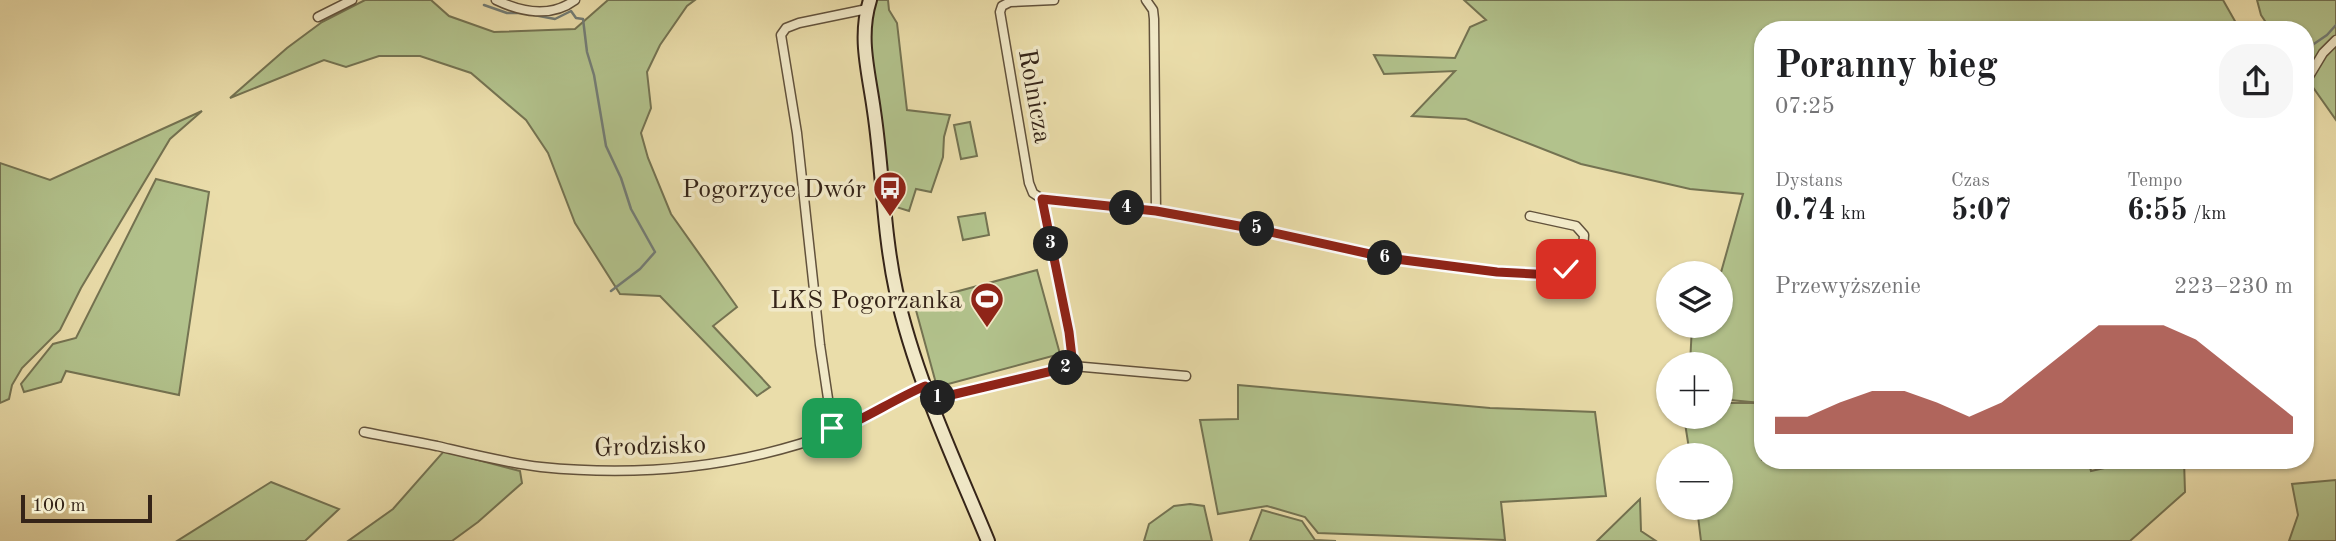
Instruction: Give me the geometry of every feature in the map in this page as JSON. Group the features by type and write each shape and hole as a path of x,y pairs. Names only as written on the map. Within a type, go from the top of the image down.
{"street":[{"path":"318,17 352,0"},
{"path":"496,0 513,8 539,12 557,10 575,0"},
{"name":"Rolnicza","path":"1042,199 1033,193 1029,183 1000,12 1002,6 1010,2 1054,0"},
{"path":"1146,0 1153,10 1154,19 1156,211"},
{"path":"833,432 820,345 797,133 781,36 786,28 799,23 868,5 864,38 865,64 875,111 886,230 896,289 906,331 930,400 988,541"},
{"path":"2314,68 2323,52 2336,40"},
{"path":"1073,366 1069,332 1042,199 1156,211 1261,230 1388,258 1497,272 1560,274 1583,251 1584,235 1576,226 1530,216"},
{"path":"930,400 1073,366 1186,376"},
{"name":"Grodzisko","path":"364,432 529,465 617,470 710,466 754,457 833,432 878,412 905,394 925,386"}],"green space":[{"path":"365,0 431,0 449,16 494,32 575,29 608,0 695,0 687,6 660,45 647,72 651,108 641,133 648,158 671,214 737,307 713,326 770,387 757,396 660,296 620,294 575,223 548,153 526,120 471,73 420,56 379,56 346,67 324,60 230,98 287,48 322,22"},
{"path":"875,0 888,0 889,10 897,23 907,110 950,115 944,137 943,157 931,192 916,189 909,211 896,207 887,194 869,29"},
{"path":"1464,0 2223,0 2235,21 1754,21 1754,402 1733,400 1733,352 1691,352 1691,338 1733,338 1733,261 1724,261 1743,194 1690,189 1581,164 1466,119 1412,116 1455,71 1384,74 1374,55 1455,58 1470,27 1486,20"},
{"path":"2257,0 2336,0 2336,120 2314,89 2314,21 2265,21"},
{"path":"202,111 170,139 81,288 60,330 22,368 12,385 9,399 0,403 0,163 50,180"},
{"path":"970,122 977,156 961,159 954,125"},
{"path":"156,179 209,192 179,395 66,371 61,382 24,392 21,384 53,344 76,338"},
{"path":"985,213 989,235 963,240 958,217"},
{"name":"LKS Pogorzanka","path":"1037,270 1060,354 937,387 914,303"},
{"path":"1238,385 1490,408 1595,412 1606,496 1501,502 1505,540 1318,533 1305,517 1267,506 1218,514 1200,420 1238,419"},
{"path":"1733,403 1754,403 1754,469 2184,469 2185,492 2130,541 1701,541 1698,520 1733,520 1733,443 1688,443 1686,429 1733,429"},
{"path":"444,451 520,471 522,483 452,541 348,541 393,509"},
{"path":"2336,480 2336,541 2289,541 2298,515 2292,484"},
{"path":"271,482 339,509 305,541 177,541"},
{"path":"1640,499 1641,531 1656,541 1597,541"},
{"path":"1174,506 1204,506 1212,541 1144,541 1149,524"},
{"path":"1262,510 1302,521 1315,540 1336,541 1250,541"}],"waterway":[{"path":"484,5 507,13 524,13"},
{"path":"534,15 555,19 571,11 576,18 583,19 606,146 621,178 631,209 655,252 640,269 611,291"},
{"path":"2314,44 2336,25"}],"place":[{"name":"Pogorzyce Dwór","path":"890,218"},
{"name":"LKS Pogorzanka","path":"987,329"}],"route":[{"path":"832,428 833,432 856,423 905,394 925,386 930,400 1073,366 1069,332 1042,199 1156,211 1261,230 1388,258 1497,272 1555,275 1566,269"}]}
